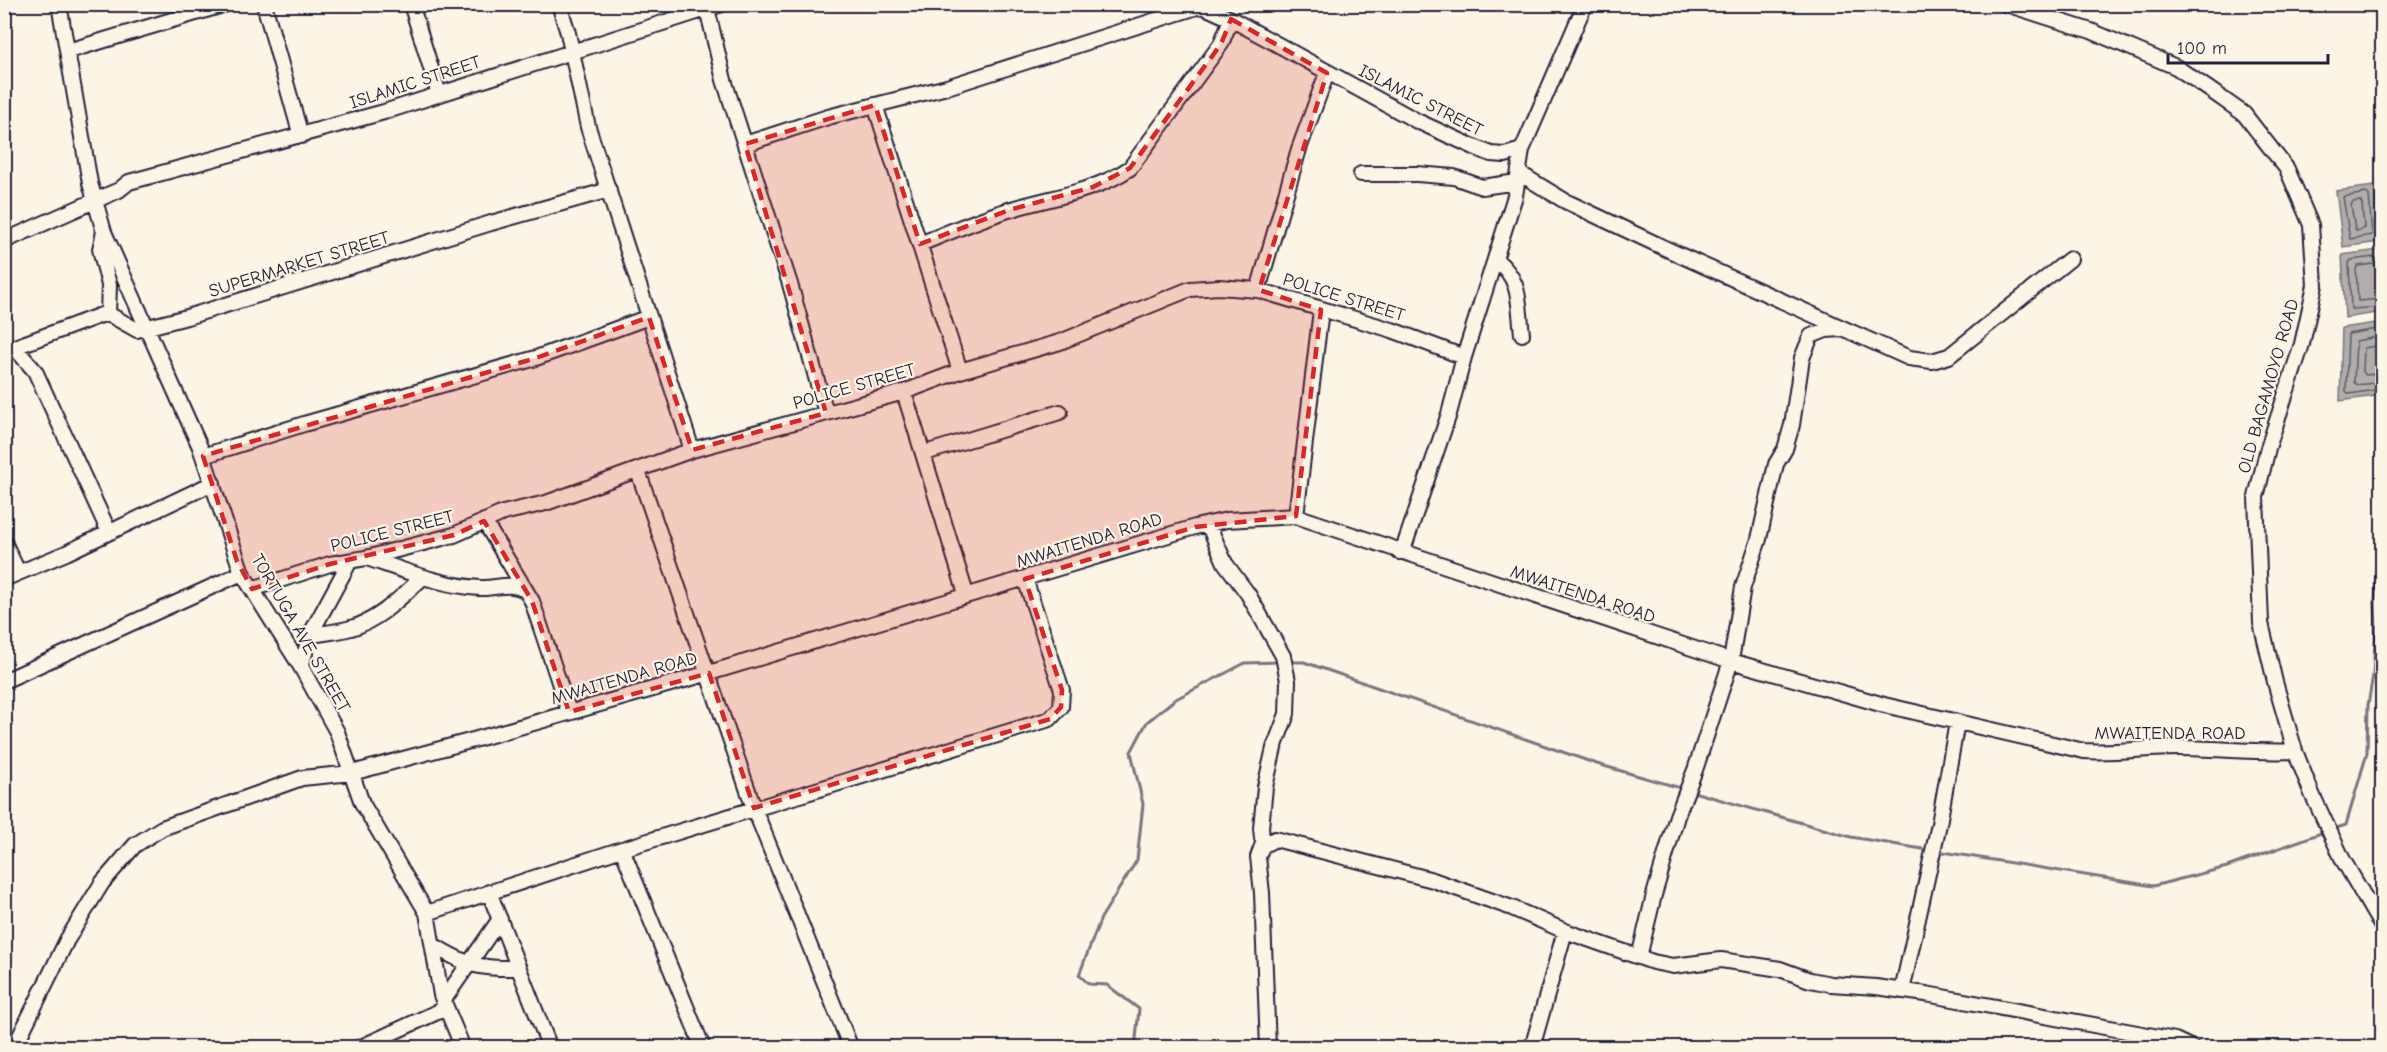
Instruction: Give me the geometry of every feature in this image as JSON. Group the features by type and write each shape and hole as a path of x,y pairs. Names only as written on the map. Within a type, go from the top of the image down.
{"street":[{"name":"TORTUGA AVE STREET","path":"59,4 69,51 93,200 104,232 203,456 242,573 301,667 337,732 362,803 427,913 445,1004 464,1047"},
{"path":"69,51 226,4"},
{"path":"264,4 301,136"},
{"path":"411,4 440,94"},
{"path":"560,4 588,127 692,450"},
{"name":"ISLAMIC STREET","path":"93,200 119,190 129,182 301,136 572,53 706,7 722,4"},
{"path":"1399,552 1405,544 1438,448 1515,196 1522,150 1585,4"},
{"name":"OLD BAGAMOYO ROAD","path":"2006,4 2091,31 2176,67 2244,114 2287,169 2311,225 2315,256 2314,285 2302,344 2268,448 2256,496 2261,623 2295,751 2312,794 2343,860 2382,927"},
{"path":"745,144 828,117 947,87 1199,5"},
{"name":"ISLAMIC STREET","path":"1199,5 1231,19 1418,121 1474,147 1498,154 1522,150"},
{"path":"706,7 724,80 790,284 826,413"},
{"path":"920,243 1009,210 1094,187 1130,168 1221,44 1231,19"},
{"path":"1258,290 1299,149 1327,73"},
{"path":"875,105 960,371"},
{"path":"1361,174 1417,174 1454,177 1482,187 1518,177 1565,201 1909,358 1932,361 1950,356 2070,259"},
{"name":"SUPERMARKET STREET","path":"108,314 133,329 187,317 491,223 609,190"},
{"path":"4,241 93,200"},
{"path":"104,232 100,249 110,285 108,314 100,315 10,350 35,371 109,532"},
{"path":"1495,259 1508,269 1514,279 1522,334"},
{"name":"POLICE STREET","path":"252,589 330,564 366,558 460,533 484,520 546,504 692,450 904,392 960,371 1060,342 1190,289 1219,287 1258,290 1392,330 1464,357"},
{"path":"1296,516 1321,310"},
{"path":"203,456 304,424 536,358 649,317"},
{"path":"1639,957 1677,816 1695,770 1731,661 1743,587 1760,539 1776,464 1785,449 1792,425 1802,358 1810,336 1826,330 1842,328"},
{"path":"904,392 925,453 966,594"},
{"path":"925,453 1060,412"},
{"path":"638,471 754,808 851,1047"},
{"path":"4,579 66,553 213,483"},
{"name":"MWAITENDA ROAD","path":"16,1043 67,940 102,883 135,845 162,828 302,778 352,773 709,673 966,594 1227,520 1296,516 1731,661 1884,705 2084,751 2174,748 2250,752 2295,751"},
{"path":"484,520 532,600 569,712"},
{"path":"1208,524 1225,563 1248,594 1284,656 1288,681 1287,714 1274,748 1265,787 1261,828 1265,842"},
{"path":"4,542 18,572"},
{"path":"366,558 423,576 474,587 513,585 525,590"},
{"path":"301,667 310,634 350,561"},
{"path":"4,681 242,573"},
{"path":"310,634 351,629 367,622 391,605 423,576"},
{"path":"427,913 622,849 1050,718 1061,707 1062,690 1025,579"},
{"path":"1902,991 1939,824 1957,722"},
{"path":"1268,1047 1262,893 1258,857 1265,842 1275,839 1389,867 1512,908 1565,931 1639,957 1673,966 1721,960 1780,969 1810,980 1831,984 1902,991 2175,1040 2192,1047"},
{"path":"622,849 703,1047"},
{"path":"489,892 550,1047"},
{"path":"359,1047 445,1004 468,964 500,919"},
{"path":"1532,1047 1565,931"},
{"path":"433,945 468,964 488,969 519,968"},
{"path":"16,1043 32,1047"}],"highlighted area":[{"path":"1231,19 1327,73 1259,290 1321,310 1296,516 1195,527 1025,579 1062,690 1061,707 1050,719 754,808 709,673 569,712 532,601 484,521 454,535 330,564 252,589 237,561 203,456 536,358 649,317 692,450 826,413 745,144 875,105 920,244 1009,210 1093,187 1130,168 1221,44"}],"water":[{"path":"2374,186 2379,242 2343,247 2336,191"},
{"path":"2379,250 2382,312 2345,318 2342,255"},
{"path":"2382,322 2382,395 2340,401 2342,328"}],"waterway":[{"path":"2333,829 2346,825 2367,753 2368,705 2373,675 2376,625 2376,578 2382,569"},
{"path":"1135,1048 1139,1009 1107,985 1089,984 1079,975 1101,918 1137,860 1143,804 1131,752 1147,722 1174,700 1245,663 1281,662"},
{"path":"1288,662 1304,662 1597,764 1684,789"},
{"path":"1690,791 1851,837 1928,850"},
{"path":"1937,851 2153,886 2227,867 2324,832"}]}
